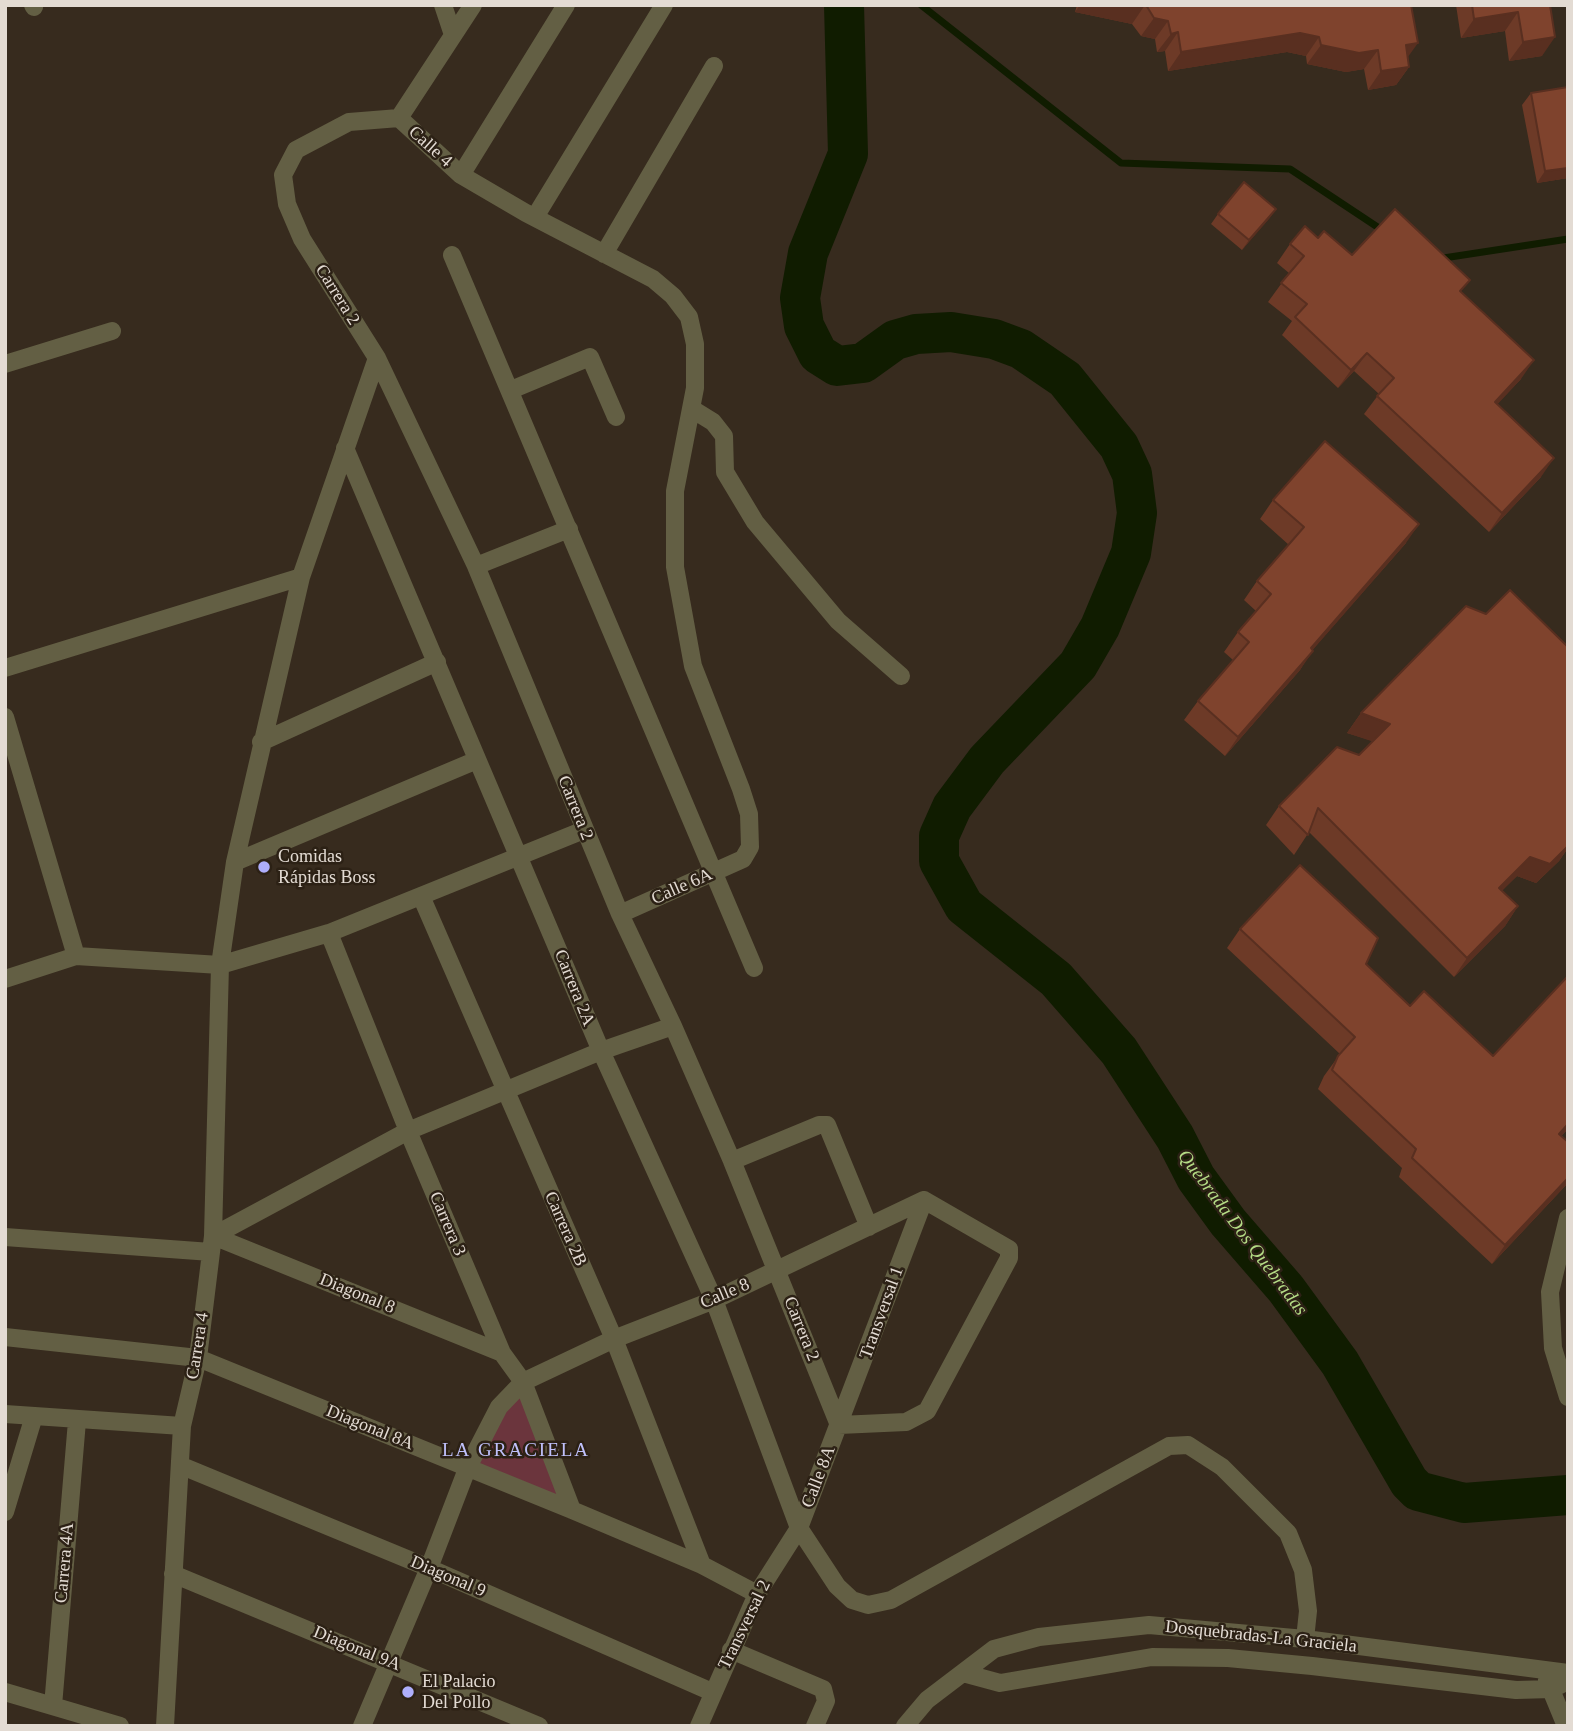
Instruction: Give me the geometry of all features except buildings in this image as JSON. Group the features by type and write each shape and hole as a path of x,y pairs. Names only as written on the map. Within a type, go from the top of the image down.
{"street":[{"path":"443,5 453,35"},
{"path":"399,118 473,5"},
{"path":"461,175 566,5"},
{"path":"535,217 664,5"},
{"path":"604,254 714,66"},
{"name":"Calle 4","path":"287,204 283,176 296,150 349,122 399,118 461,175 653,279 673,296 689,317 695,344 692,409 675,491 675,568 694,666 749,814 751,847 743,859"},
{"name":"Carrera 2","path":"287,204 302,239 377,358 476,566 620,915 673,1026 732,1161 839,1425"},
{"path":"452,255 754,968"},
{"path":"5,364 112,331"},
{"path":"511,390 590,357 616,417"},
{"name":"Carrera 4","path":"165,1726 182,1466 182,1426 198,1358 212,1244 220,965 235,862 301,577 377,358"},
{"path":"692,409 713,422 724,436 725,472 755,522 838,621 901,676"},
{"name":"Carrera 2A","path":"345,448 601,1051 714,1300 799,1528 837,1586 852,1600 868,1605 891,1600 1169,1446 1188,1445 1222,1467 1288,1532 1303,1570 1308,1612 1305,1639"},
{"path":"476,566 569,529"},
{"path":"5,668 301,577"},
{"path":"261,742 437,662"},
{"path":"5,717 76,956"},
{"path":"235,862 477,760"},
{"path":"5,979 76,956 220,965 329,933 584,830"},
{"name":"Calle 6A","path":"620,915 743,859"},
{"name":"Carrera 2B","path":"421,896 614,1339 702,1565"},
{"name":"Carrera 3","path":"329,933 408,1131 502,1353 523,1382 572,1510"},
{"path":"212,1244 408,1131 601,1051 673,1026"},
{"path":"732,1161 819,1125 827,1125 869,1227"},
{"path":"839,1425 906,1422 927,1411 1009,1258 1009,1249 924,1200"},
{"name":"Calle 8","path":"523,1382 614,1339 714,1300 778,1271 924,1200"},
{"name":"Transversal 1","path":"839,1425 924,1200"},
{"path":"1568,1218 1550,1292 1553,1348 1568,1397"},
{"name":"Diagonal 8","path":"5,1237 212,1244 502,1353"},
{"name":"Diagonal 8A","path":"5,1337 198,1358 572,1510 702,1565 757,1594"},
{"path":"362,1726 429,1568 467,1469 499,1407 523,1382"},
{"path":"5,1414 182,1426"},
{"path":"5,1512 34,1416"},
{"name":"Carrera 4A","path":"53,1706 77,1420"},
{"name":"Calle 8A","path":"799,1528 839,1425"},
{"name":"Diagonal 9","path":"182,1466 429,1568 712,1692"},
{"name":"Transversal 2","path":"699,1726 757,1594 799,1528"},
{"name":"Diagonal 9A","path":"173,1574 539,1726"},
{"name":"Dosquebradas-La Graciela","path":"905,1726 927,1700 994,1649 1039,1637 1149,1625 1305,1639 1568,1673"},
{"path":"731,1650 827,1694 816,1726"},
{"name":"Dosquebradas-La Graciela","path":"963,1673 1000,1683 1152,1657 1215,1658 1516,1690 1560,1685"},
{"path":"1541,1671 1560,1685 1566,1726"},
{"path":"5,1692 120,1726"}],"shaded area":[{"path":"523,1382 572,1510 467,1469"}],"waterway":[{"name":"Quebrada Dos Quebradas","path":"844,5 848,154 808,253 800,298 804,326 818,354 837,366 863,363 895,340 916,334 951,332 994,339 1021,349 1065,379 1119,446 1132,474 1137,513 1131,553 1100,627 1078,665 987,760 952,807 939,836 939,861 964,906 1056,979 1119,1051 1175,1137 1196,1178 1228,1222 1286,1289 1340,1363 1409,1482 1418,1491 1464,1503 1568,1495"},
{"path":"921,5 1121,163 1290,169 1385,232"},
{"path":"1437,259 1568,239"}],"place":[{"name":"Comidas Rápidas Boss","path":"264,867"},
{"name":"El Palacio Del Pollo","path":"408,1692"}],"district":[{"name":"LA GRACIELA","path":"516,1451"}]}
